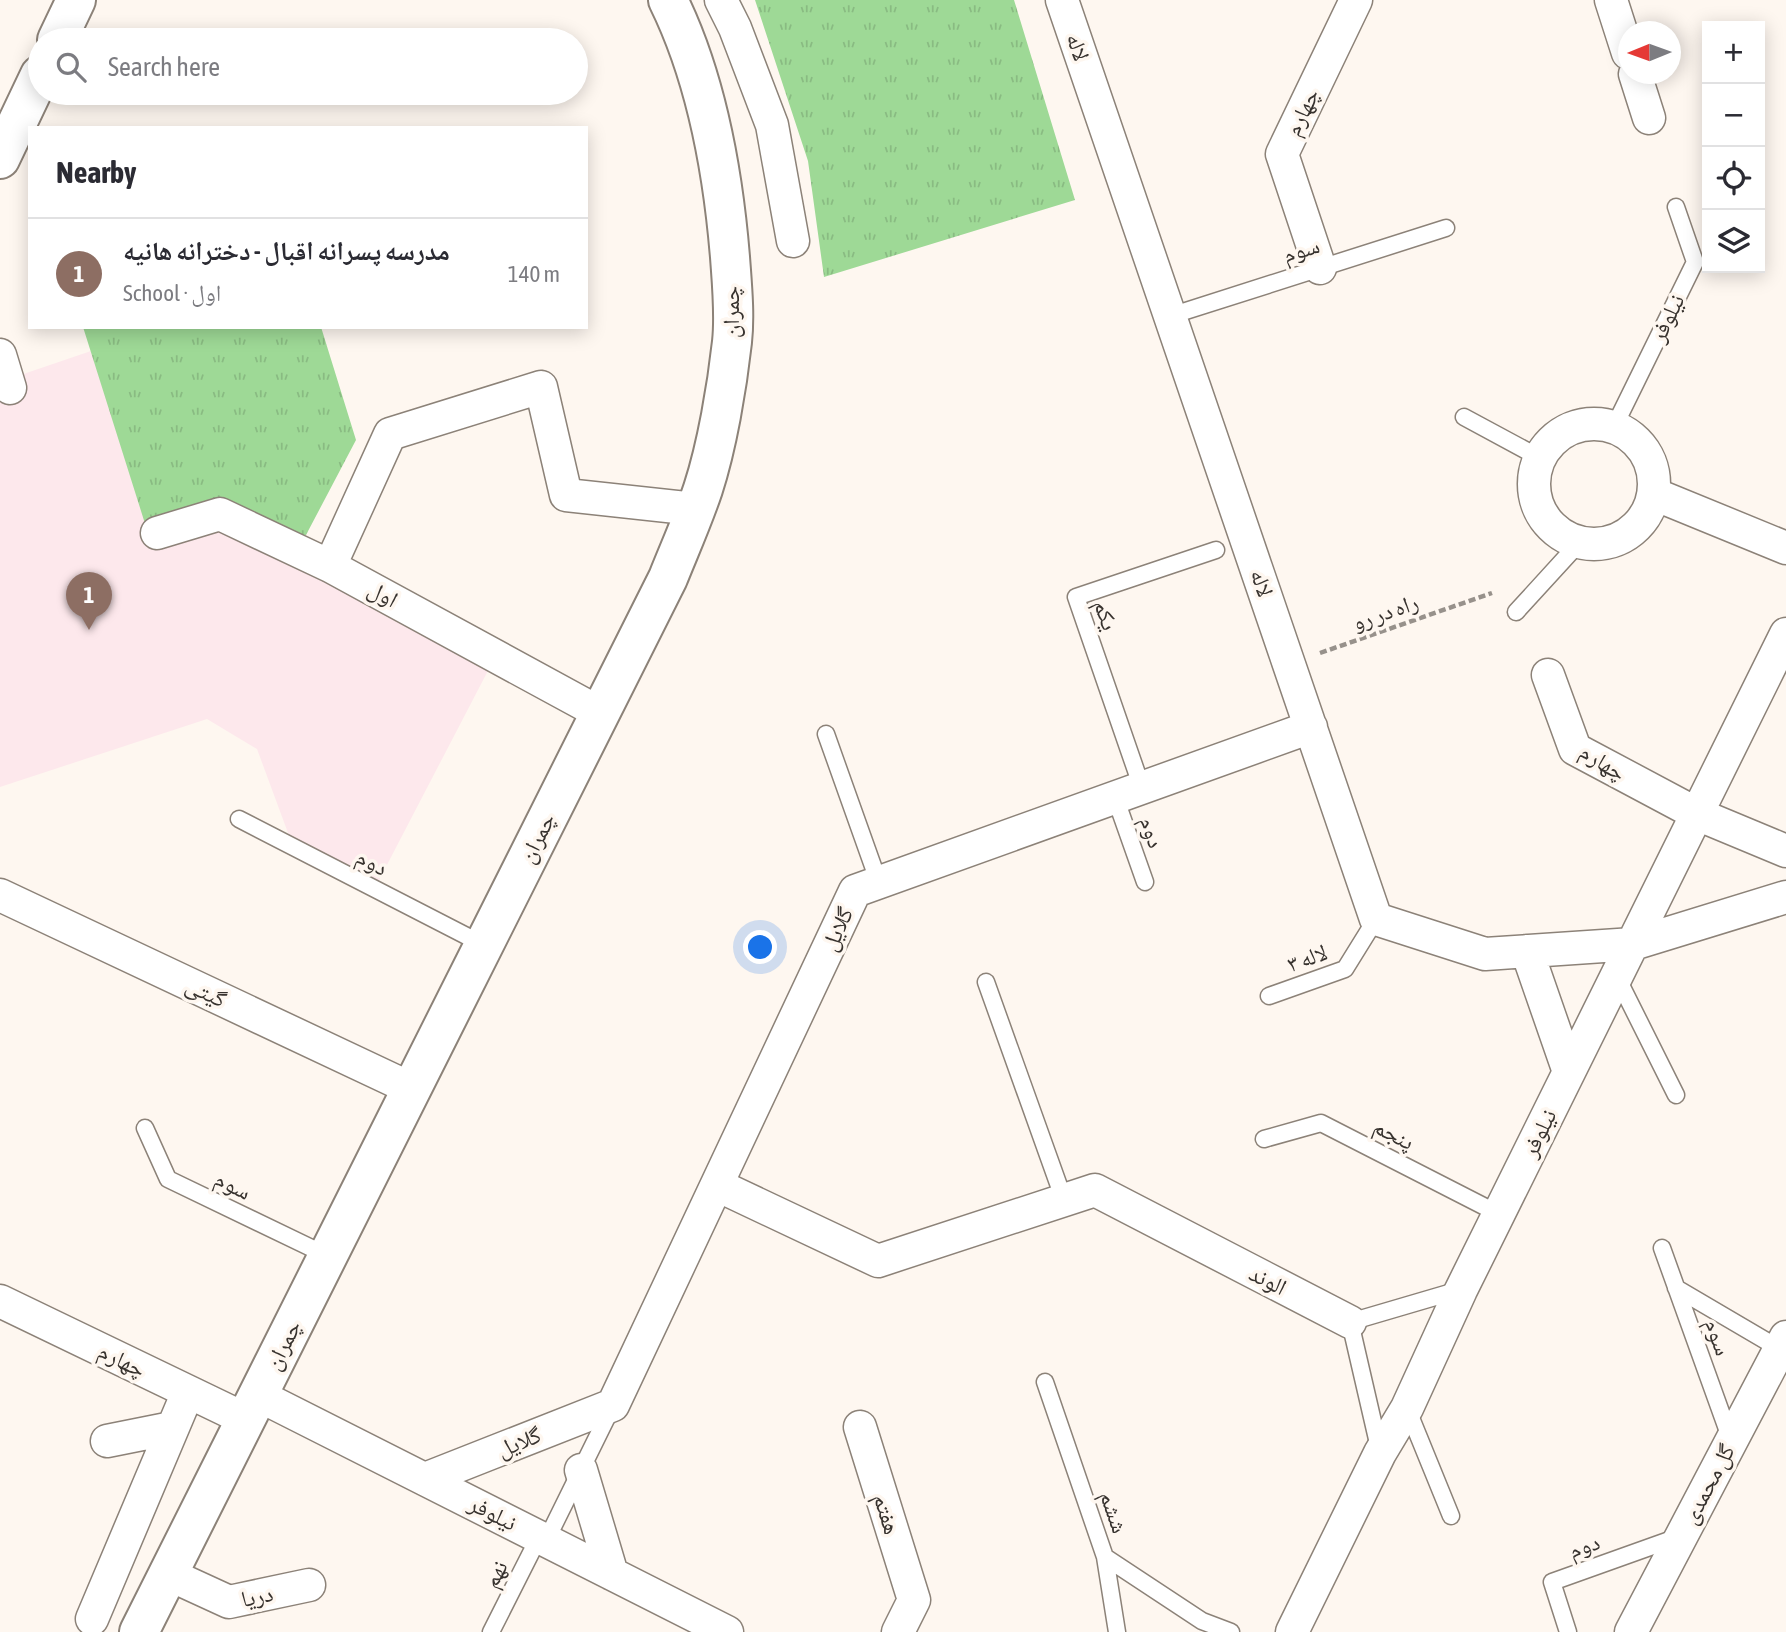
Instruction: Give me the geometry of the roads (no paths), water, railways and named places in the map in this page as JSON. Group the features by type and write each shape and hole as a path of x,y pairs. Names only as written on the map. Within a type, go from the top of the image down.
{"main road":[{"path":"63,28 76,0"},
{"name":"چمران","path":"139,1632 668,578 703,487 725,392 733,339 732,283 718,154 700,87 676,17 667,0"},
{"path":"0,159 28,100"}],"street":[{"path":"721,0 735,28 772,125 793,241"},
{"name":"لاله","path":"1062,0 1376,919"},
{"name":"چهارم","path":"1320,268 1282,155 1356,0"},
{"path":"1611,0 1618,21"},
{"path":"1638,84 1649,118"},
{"path":"0,355 10,388"},
{"path":"330,566 390,434 541,387 566,495 695,509"},
{"path":"1594,423 1614,427 1632,437 1646,453 1653,472 1654,494 1647,513 1633,530 1617,540 1598,545 1579,543 1561,535 1547,522 1537,505 1533,486 1536,467 1544,449 1558,435 1575,426 1594,423"},
{"path":"1654,494 1786,548"},
{"name":"اول","path":"157,533 220,514 330,566 600,713"},
{"name":"نیلوفر","path":"1292,1632 1380,1453 1407,1408 1461,1290 1786,634"},
{"name":"چهارم","path":"1548,675 1575,749 1697,814"},
{"name":"گلایل","path":"425,1479 613,1405 855,891 1311,727"},
{"path":"1697,814 1786,851"},
{"name":"گیتی","path":"0,895 412,1089"},
{"path":"1376,919 1485,954 1633,944 1786,897"},
{"path":"1527,951 1569,1072"},
{"name":"الوند","path":"717,1185 878,1261 1095,1190 1350,1322"},
{"name":"چهارم","path":"0,1301 188,1392 251,1407"},
{"name":"گل محمدی","path":"1630,1632 1783,1343"},
{"path":"92,1619 188,1392"},
{"name":"نیلوفر","path":"251,1407 425,1479 727,1632"},
{"name":"هفتم","path":"860,1427 925,1632"},
{"path":"107,1441 173,1428"},
{"path":"581,1469 612,1574"},
{"name":"دریا","path":"168,1574 229,1602 309,1585"},
{"path":"898,1632 914,1600"}],"lane":[{"name":"نیلوفر","path":"1614,427 1695,262 1676,207"},
{"name":"سوم","path":"1170,316 1446,228"},
{"path":"1464,417 1540,458"},
{"path":"1516,612 1579,543"},
{"name":"یکم","path":"1129,793 1076,597 1216,550"},
{"path":"826,734 879,883"},
{"name":"دوم","path":"1129,793 1145,882"},
{"name":"دوم","path":"239,819 484,945"},
{"name":"لاله ۳","path":"1269,996 1345,969 1376,919"},
{"path":"1618,977 1676,1095"},
{"path":"986,982 1064,1200"},
{"name":"پنجم","path":"1264,1139 1321,1123 1499,1213"},
{"name":"سوم","path":"145,1128 167,1179 328,1256"},
{"name":"سوم","path":"1662,1248 1731,1440"},
{"path":"1676,1288 1783,1343"},
{"path":"1380,1453 1350,1322 1461,1290"},
{"name":"ششم","path":"1045,1382 1105,1557 1202,1621 1231,1632"},
{"name":"گلایل","path":"542,1539 613,1405"},
{"path":"1407,1408 1451,1516"},
{"name":"دوم","path":"1567,1632 1552,1581 1681,1536"},
{"name":"نهم","path":"491,1632 542,1539"},
{"path":"1105,1557 1117,1632"}],"place":[{"name":"مدرسه پسرانه اقبال - دخترانه هانیه","path":"89,630"}]}
